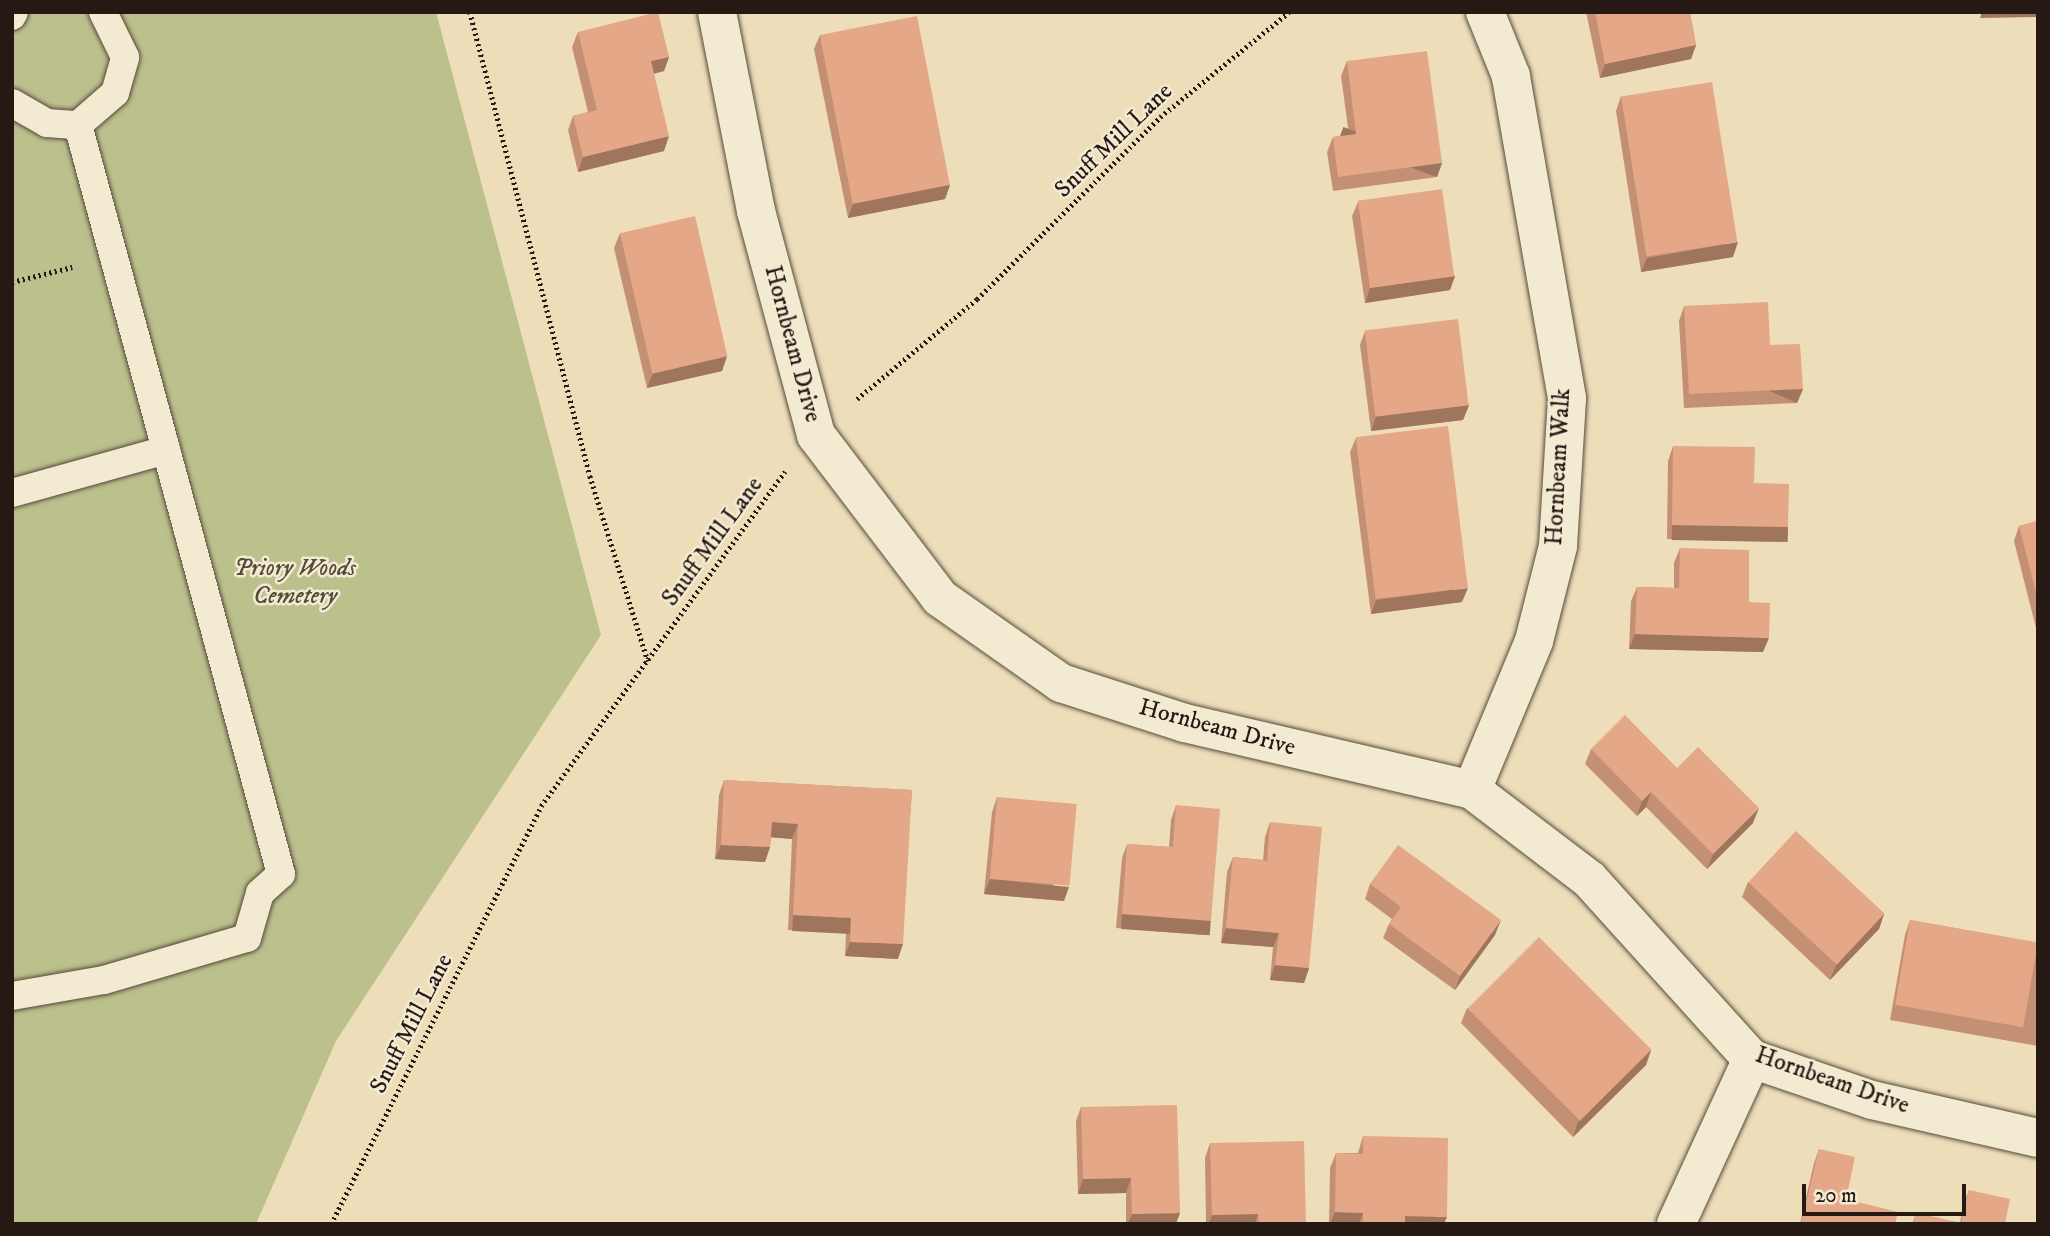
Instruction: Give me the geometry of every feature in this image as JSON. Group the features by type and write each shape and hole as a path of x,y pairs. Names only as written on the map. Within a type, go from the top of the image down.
{"street":[{"name":"Hornbeam Drive","path":"717,12 756,211 816,435 940,598 1061,683 1185,723 1472,790 1590,880 1752,1059 1872,1100 2038,1138"},
{"name":"Hornbeam Walk","path":"1472,790 1534,641 1558,546 1567,398 1511,76 1485,12"},
{"path":"1676,1224 1752,1059"}],"lane":[{"path":"12,103 47,123 78,125 115,93 125,57 103,12"},
{"path":"12,996 104,979 247,938 260,892 281,874 78,125"},
{"path":"12,493 166,450"}],"path":[{"path":"470,12 590,476 648,662"},
{"name":"Snuff Mill Lane","path":"331,1224 541,806 816,435 977,299 1160,117 1289,12"},
{"path":"12,282 113,256"}],"green space":[{"name":"Priory Woods Cemetery","path":"12,12 436,12 601,635 336,1041 256,1224 12,1224"}],"building":[{"path":"658,12 669,57 651,61 669,136 583,157 573,116 597,110 578,32"},
{"path":"1595,12 1690,12 1696,45 1605,64"},
{"path":"917,16 950,185 853,204 820,35"},
{"path":"1427,51 1442,163 1338,177 1333,137 1356,134 1347,61"},
{"path":"1712,82 1737,242 1646,256 1621,96"},
{"path":"1442,189 1454,276 1370,288 1358,201"},
{"path":"695,216 727,356 652,374 620,233"},
{"path":"1768,302 1770,345 1800,344 1803,389 1689,394 1684,306"},
{"path":"1458,319 1469,405 1375,417 1365,330"},
{"path":"1448,426 1468,588 1376,599 1356,437"},
{"path":"1673,446 1755,447 1754,483 1789,484 1788,527 1672,525"},
{"path":"2038,521 2038,600 2019,526"},
{"path":"1680,548 1749,550 1749,602 1770,603 1769,638 1635,634 1637,587 1679,588"},
{"path":"1625,715 1677,768 1698,747 1759,808 1713,854 1651,792 1642,801 1591,749"},
{"path":"724,780 912,790 903,944 850,942 851,918 793,915 798,824 772,822 770,847 721,845"},
{"path":"997,797 1077,804 1070,886 990,879"},
{"path":"1176,805 1220,809 1211,921 1122,914 1127,844 1173,847"},
{"path":"1270,822 1322,827 1309,968 1275,965 1279,933 1226,928 1233,857 1267,861"},
{"path":"1796,831 1884,914 1837,965 1748,882"},
{"path":"1398,845 1501,920 1460,976 1389,924 1401,907 1370,884"},
{"path":"1910,920 2038,943 2023,1027 1895,1005"},
{"path":"1539,937 1651,1049 1580,1121 1468,1008"},
{"path":"1177,1105 1180,1213 1132,1214 1131,1178 1083,1179 1081,1107"},
{"path":"1363,1136 1448,1138 1447,1217 1405,1216 1405,1224 1363,1224 1363,1213 1335,1212 1336,1153 1363,1154"},
{"path":"1304,1141 1306,1224 1259,1224 1258,1214 1212,1215 1210,1143"},
{"path":"1819,1149 1855,1157 1846,1199 1898,1212 1895,1224 1801,1224"},
{"path":"1969,1190 2010,1199 2005,1224 1913,1224 1916,1213 1961,1223"}]}
